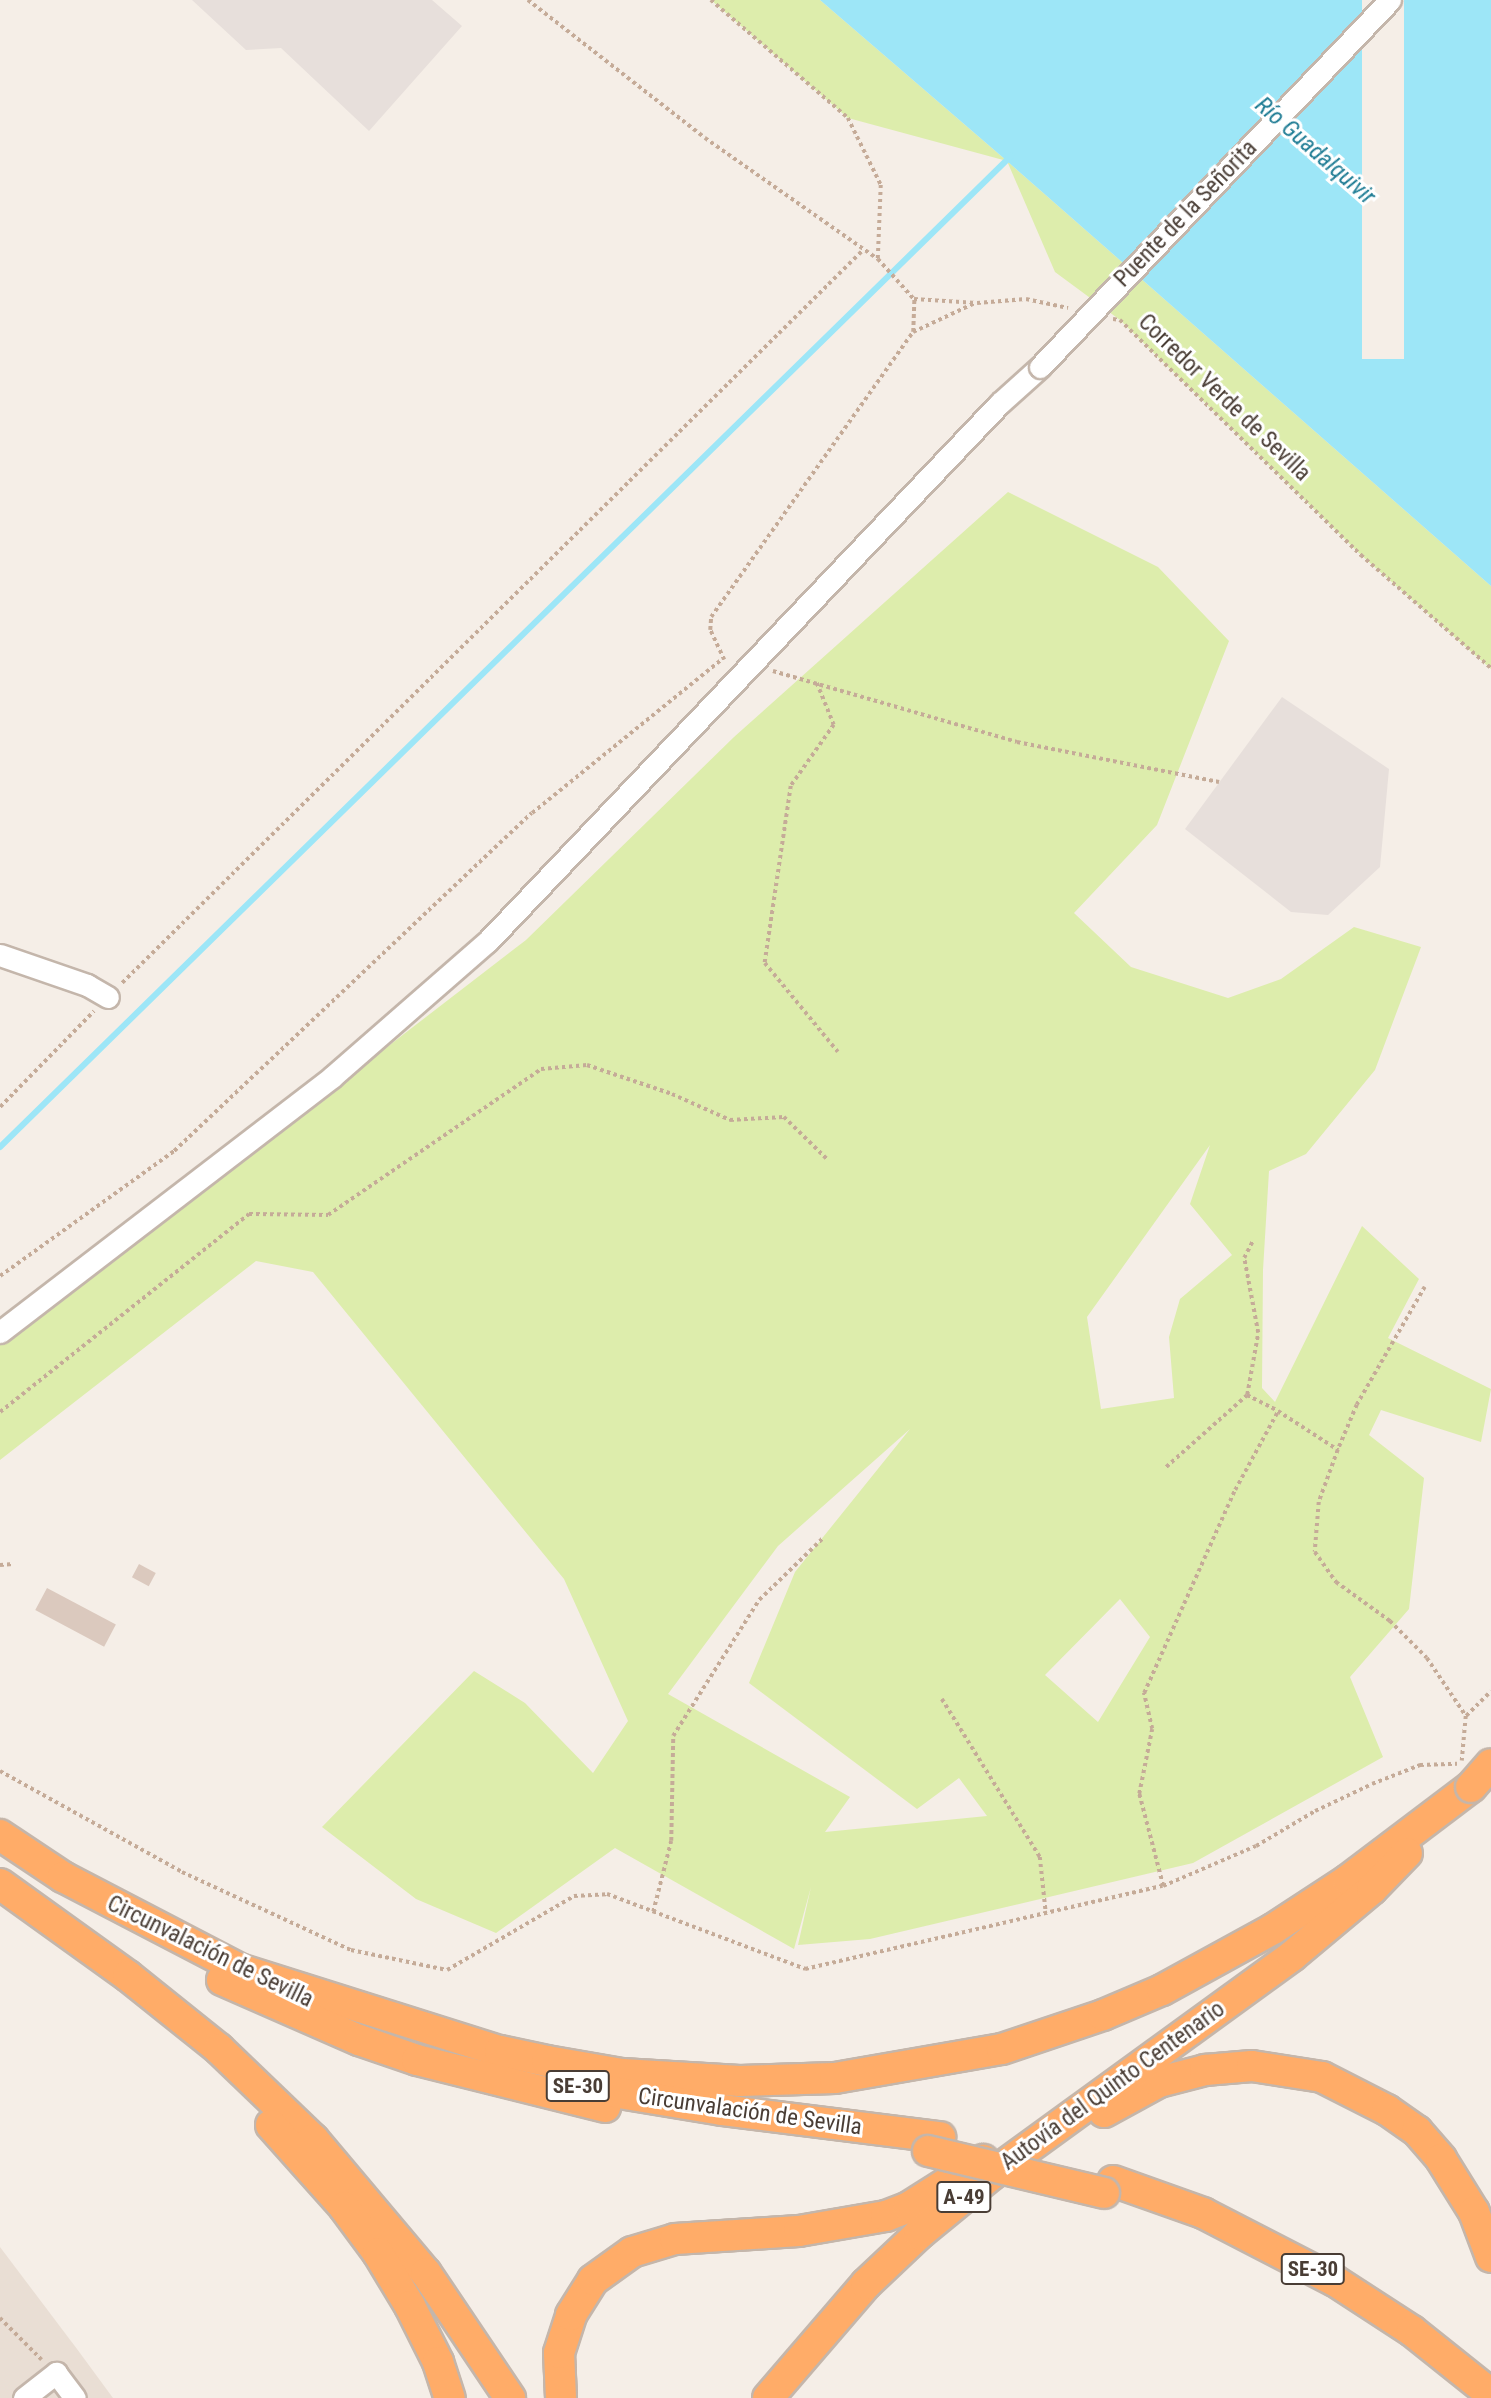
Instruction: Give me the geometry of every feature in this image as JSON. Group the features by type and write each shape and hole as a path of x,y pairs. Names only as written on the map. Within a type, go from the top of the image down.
{"highway":[{"path":"233,1967 500,2051 547,2061 622,2074 728,2081 822,2079 1002,2049 1091,2020 1162,1990 1273,1929 1348,1880 1474,1770"},
{"name":"Autovía del Quinto Centenario","path":"768,2398 866,2284 919,2234 992,2174 1292,1956 1373,1889 1474,1770"},
{"name":"Circunvalación de Sevilla","path":"0,1835 64,1877 233,1967 322,2008 395,2035 543,2078 934,2144 1203,2213 1335,2281 1412,2331 1491,2394"},
{"path":"64,1877 131,1929 179,1958 295,2013 417,2060 624,2111 934,2144"},
{"name":"Circunvalación de Sevilla","path":"0,1884 128,1976 219,2049 313,2139 426,2273 510,2398"},
{"path":"128,1976 345,2207 379,2253 410,2306 438,2362 450,2398"},
{"path":"561,2398 559,2353 571,2315 593,2280 632,2252 676,2238 830,2228 886,2216 909,2207 1034,2124 1190,2029"},
{"path":"788,2398 887,2281 992,2190 1087,2121 1159,2082 1205,2070 1252,2066 1322,2077 1387,2110 1418,2131 1441,2159 1474,2212 1491,2257"},
{"path":"1109,2187 1284,2269 1446,2375 1471,2398"}],"street":[{"name":"Puente de la Señorita","path":"0,1332 332,1077 487,942 1000,402 1040,367 1390,0"},
{"path":"0,955 87,985 108,997"},
{"path":"24,2398 56,2374 75,2398"}],"path":[{"path":"528,0 705,138 878,259 914,299 913,332"},
{"path":"711,0 848,118 881,185 878,259"},
{"path":"0,1107 863,250"},
{"path":"914,299 977,303 1026,299 1079,311"},
{"path":"977,303 913,332 711,617 710,630 722,659 746,669 817,683 1017,742 1219,782"},
{"name":"Corredor Verde de Sevilla","path":"1106,317 1119,320 1362,555 1491,668"},
{"path":"0,1276 174,1151 531,813 722,659"},
{"path":"817,683 834,725 791,786 765,963 838,1052"},
{"path":"0,1412 249,1214 328,1215 541,1069 587,1065 672,1094 730,1120 784,1117 828,1160"},
{"path":"1166,1467 1247,1395 1258,1333 1244,1258 1252,1240"},
{"path":"0,1771 182,1872 351,1950 447,1970 574,1896 607,1894 805,1969 1163,1886 1256,1846 1315,1811 1420,1765 1474,1770 1466,1716 1427,1658 1390,1621 1336,1582 1315,1552 1319,1502 1338,1450 1357,1405 1425,1287"},
{"path":"1247,1395 1278,1411 1338,1450"},
{"path":"1163,1886 1139,1794 1152,1729 1144,1693 1235,1490 1278,1411"},
{"path":"653,1912 671,1841 673,1736 759,1600 823,1538"},
{"path":"0,1564 13,1564"},
{"path":"1466,1716 1491,1691"},
{"path":"942,1699 1040,1857 1045,1913"},
{"path":"0,2318 56,2374"}],"shaded area":[{"path":"192,0 432,0 462,26 369,131 281,48 246,50"},
{"path":"1282,697 1389,769 1380,867 1328,915 1291,912 1185,829"},
{"path":"0,2247 77,2349 113,2398 0,2398"}],"green space":[{"path":"711,0 820,0 1007,161 848,118"},
{"path":"1007,161 1491,586 1491,669 1361,555 1120,320 1055,272"},
{"path":"1008,492 1158,567 1229,641 1157,825 1074,913 1131,967 1228,998 1281,979 1354,927 1421,947 1375,1070 1306,1154 1269,1171 1263,1270 1262,1388 1275,1402 1362,1226 1419,1279 1388,1338 1491,1389 1481,1442 1381,1410 1369,1435 1424,1478 1409,1609 1350,1677 1383,1757 1193,1863 870,1939 798,1945 811,1887 794,1949 615,1848 496,1933 416,1899 322,1827 474,1671 525,1703 593,1773 628,1721 564,1579 313,1272 256,1261 0,1460 0,1345 526,940 734,737","holes":["1210,1145 1190,1204 1232,1255 1180,1299 1169,1337 1174,1398 1101,1409 1087,1317","910,1429 795,1572 749,1683 917,1809 959,1778 987,1816 825,1832 850,1797 668,1694 778,1546","1120,1599 1150,1637 1098,1722 1045,1675"]}],"water":[{"name":"Río Guadalquivir","path":"820,0 1491,0 1491,586 1007,161"}],"pier":[{"path":"1362,0 1404,0 1404,359 1362,359"}],"building":[{"path":"139,1564 156,1573 149,1586 132,1577"},
{"path":"47,1588 116,1625 104,1647 35,1610"}],"waterway":[{"path":"0,1147 1011,156"}]}
